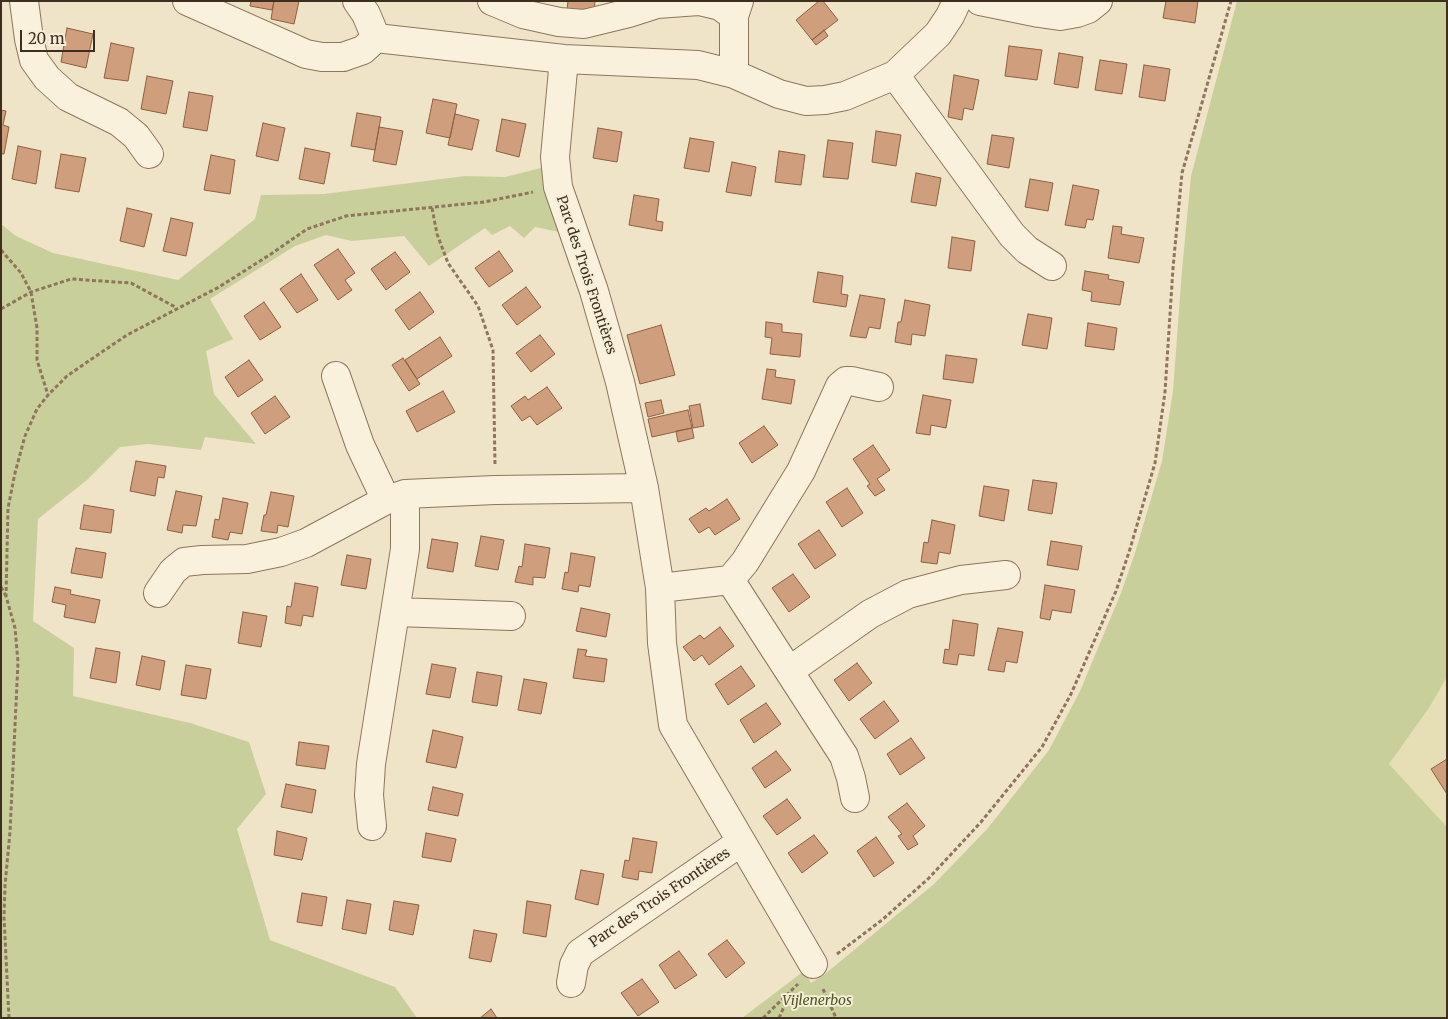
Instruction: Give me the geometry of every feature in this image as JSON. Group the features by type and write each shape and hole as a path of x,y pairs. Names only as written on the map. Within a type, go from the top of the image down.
{"street":[{"path":"24,1 29,40 34,60 46,78 68,96 119,122 136,136 149,154"},
{"path":"187,1 306,54 322,57 343,57 363,50 376,38 564,59 698,65 734,74 779,94 806,101 845,96 895,75 938,34 957,1"},
{"path":"357,1 366,14 376,38"},
{"path":"492,1 524,14 559,22 584,24 657,4 699,1 737,9 734,74"},
{"path":"980,1 1060,16 1088,9 1098,1"},
{"name":"Parc des Trois Frontières","path":"564,59 555,157 558,187 597,300 620,382 644,488 660,588 662,643 673,725 741,842 821,970"},
{"path":"895,75 1012,235 1027,250 1052,266"},
{"path":"336,376 360,446 395,497 405,549 371,764 369,795 372,826"},
{"path":"660,588 730,580 745,562 801,471 840,386 846,381 851,381 880,387"},
{"path":"158,594 173,571 184,562 247,559 281,552 306,543 395,497 495,490 644,488"},
{"path":"789,671 870,614 908,594 961,580 1006,575"},
{"path":"730,580 844,756 855,798"},
{"path":"396,612 510,616"},
{"name":"Parc des Trois Frontières","path":"570,984 574,965 580,952 741,842"}],"path":[{"path":"836,1018 821,970 929,878 981,822 1042,747 1071,694 1116,591 1154,464 1165,392 1173,268 1182,173 1231,1"},
{"path":"6,596 8,508 25,436 37,409 67,376 127,335 219,287 307,229 346,216 484,202 558,187"},
{"path":"432,208 437,234 448,263 478,306 494,350 495,490"},
{"path":"1,250 21,274 31,292 37,328 37,360 48,395"},
{"path":"1,309 31,292 71,279 131,283 178,308"},
{"path":"1,587 6,596 15,628 18,662 4,916 9,1018"},
{"path":"763,1018 792,990 779,1018"}],"shaded area":[{"path":"1447,677 1447,827 1389,764 1429,708"}],"green space":[{"name":"Vijlenerbos","path":"1237,1 1447,1 1447,677 1429,708 1389,764 1447,827 1447,1018 742,1018 804,971 811,983 825,974 934,884 988,828 1049,750 1080,691 1121,593 1136,550 1162,461 1173,391 1191,176"},
{"path":"545,167 550,204 559,232 535,227 524,238 510,226 492,235 485,228 429,266 404,236 352,241 326,235 295,246 210,299 233,339 206,351 214,394 256,444 205,437 201,450 148,444 120,447 87,480 38,519 33,621 74,648 73,696 190,723 249,742 266,794 237,829 270,940 395,987 417,1018 1,1018 1,224 16,236 53,253 178,280 255,219 261,195 324,194 465,176 505,177"}],"building":[{"path":"251,1 274,1 272,10 250,6"},
{"path":"274,1 299,1 294,24 271,19"},
{"path":"568,1 595,1 594,13 567,10"},
{"path":"819,1 823,1 838,20 812,40 796,20"},
{"path":"1166,1 1198,1 1195,23 1163,18"},
{"path":"67,28 93,34 86,68 61,62"},
{"path":"824,30 828,36 816,45 812,40"},
{"path":"111,43 134,48 128,81 104,78"},
{"path":"1009,46 1042,50 1037,80 1005,76"},
{"path":"1059,53 1083,57 1078,88 1054,84"},
{"path":"1100,60 1127,64 1122,94 1095,90"},
{"path":"1144,65 1170,69 1165,101 1139,97"},
{"path":"954,75 979,80 973,110 964,108 962,120 948,117"},
{"path":"147,76 173,81 166,114 141,109"},
{"path":"189,92 213,96 207,131 183,127"},
{"path":"433,99 457,104 450,138 426,133"},
{"path":"1,110 6,111 3,125 9,127 4,154 1,154"},
{"path":"357,113 381,117 375,150 351,146"},
{"path":"455,114 479,120 472,150 448,145"},
{"path":"502,119 526,124 519,157 496,151"},
{"path":"263,123 285,128 278,161 256,156"},
{"path":"379,127 403,131 396,165 373,161"},
{"path":"598,128 622,132 617,162 593,158"},
{"path":"876,131 901,135 896,166 872,162"},
{"path":"992,135 1014,138 1009,168 987,164"},
{"path":"690,138 714,142 709,172 684,168"},
{"path":"828,140 853,143 848,179 823,177"},
{"path":"18,146 41,151 36,184 12,179"},
{"path":"305,148 330,153 324,184 299,179"},
{"path":"779,151 805,155 801,185 775,182"},
{"path":"61,154 86,158 79,192 55,188"},
{"path":"211,155 235,160 230,194 204,190"},
{"path":"732,162 756,167 751,196 726,192"},
{"path":"916,173 941,178 936,206 911,202"},
{"path":"1030,179 1053,183 1048,211 1025,207"},
{"path":"1073,185 1099,190 1093,220 1087,219 1085,228 1065,225"},
{"path":"634,195 659,199 656,221 663,222 662,231 629,225"},
{"path":"127,208 152,214 144,247 120,241"},
{"path":"171,218 193,223 186,256 163,251"},
{"path":"1113,226 1122,227 1121,234 1144,238 1139,263 1108,258"},
{"path":"952,237 975,241 971,271 948,268"},
{"path":"338,249 355,273 345,280 352,290 338,300 314,265"},
{"path":"499,251 513,271 489,287 475,268"},
{"path":"395,252 410,272 386,290 371,269"},
{"path":"1085,271 1109,275 1108,279 1124,282 1120,305 1091,301 1092,292 1082,290"},
{"path":"818,272 843,276 841,294 848,295 846,307 813,302"},
{"path":"301,274 318,300 297,313 280,289"},
{"path":"526,287 541,307 517,325 502,305"},
{"path":"420,292 434,312 409,330 395,310"},
{"path":"860,295 885,299 880,329 869,327 866,338 850,336"},
{"path":"905,300 930,305 925,336 912,334 911,345 895,342 898,322 901,322"},
{"path":"264,302 281,327 260,340 244,316"},
{"path":"1028,314 1052,318 1047,349 1022,345"},
{"path":"766,322 782,324 782,332 802,334 800,357 770,354 772,338 765,337"},
{"path":"1088,323 1117,328 1114,350 1085,346"},
{"path":"661,325 675,375 640,384 627,335"},
{"path":"540,335 555,354 531,372 516,353"},
{"path":"440,337 452,356 417,379 405,360"},
{"path":"946,355 977,359 973,383 943,379"},
{"path":"403,358 420,384 409,391 392,365"},
{"path":"249,360 263,380 238,397 225,377"},
{"path":"767,369 776,370 775,377 795,380 791,404 762,399"},
{"path":"547,387 562,408 537,425 530,416 522,421 511,406 525,396 528,400"},
{"path":"443,391 455,412 417,432 406,411"},
{"path":"923,395 951,400 946,428 931,425 930,435 916,433"},
{"path":"275,396 290,417 265,434 251,413"},
{"path":"661,400 664,413 648,417 645,403"},
{"path":"700,404 704,426 693,428 689,406"},
{"path":"688,410 692,428 652,437 648,419"},
{"path":"764,426 778,445 752,463 739,443"},
{"path":"692,428 694,438 678,442 676,431"},
{"path":"873,445 890,470 877,479 885,490 875,496 867,486 870,484 853,459"},
{"path":"136,461 166,466 164,478 158,477 155,496 130,491"},
{"path":"1033,480 1057,483 1052,514 1028,510"},
{"path":"984,486 1009,490 1004,521 979,516"},
{"path":"847,488 863,513 842,527 826,502"},
{"path":"176,491 202,496 196,526 183,525 182,533 167,530"},
{"path":"271,492 294,496 288,527 278,525 277,533 261,531"},
{"path":"223,498 248,503 242,534 230,532 228,540 212,537 215,519 219,520"},
{"path":"727,499 740,519 715,535 709,527 699,533 689,519 706,508 709,511"},
{"path":"84,505 114,510 111,533 80,529"},
{"path":"932,520 955,525 950,554 939,552 937,564 921,562 924,542 928,543"},
{"path":"819,530 836,555 815,569 798,544"},
{"path":"481,536 504,540 498,570 475,566"},
{"path":"432,539 458,543 453,572 427,568"},
{"path":"1051,541 1082,546 1078,570 1047,565"},
{"path":"525,544 550,548 545,578 533,577 533,585 515,582 519,566 522,567"},
{"path":"76,548 106,553 102,578 71,573"},
{"path":"571,553 595,557 590,587 579,585 578,592 562,589 565,572 568,573"},
{"path":"347,555 371,559 366,589 341,585"},
{"path":"793,574 810,597 789,612 772,588"},
{"path":"295,583 318,587 313,617 303,615 301,626 285,623 287,606 291,607"},
{"path":"1045,585 1075,590 1071,613 1052,610 1050,620 1040,618"},
{"path":"55,587 71,590 70,594 100,600 95,623 64,617 66,605 52,602"},
{"path":"581,608 610,614 606,637 576,631"},
{"path":"243,612 267,616 261,647 238,643"},
{"path":"953,620 978,624 974,656 959,654 957,665 943,663 945,649 949,650"},
{"path":"720,627 734,646 709,665 702,655 694,661 683,647 700,635 704,639"},
{"path":"998,628 1023,632 1017,663 1006,661 1004,672 988,670"},
{"path":"96,648 120,652 116,683 90,678"},
{"path":"578,649 587,650 585,656 607,659 604,682 573,678"},
{"path":"142,656 165,661 160,690 136,685"},
{"path":"857,663 872,683 849,701 834,680"},
{"path":"432,664 456,668 450,698 426,694"},
{"path":"186,665 211,669 206,699 181,695"},
{"path":"741,666 755,686 728,705 715,684"},
{"path":"477,672 502,676 497,706 472,702"},
{"path":"524,679 547,683 541,714 518,710"},
{"path":"884,701 899,721 875,739 860,719"},
{"path":"766,703 781,724 754,743 740,720"},
{"path":"433,730 463,737 456,768 426,762"},
{"path":"911,738 925,758 900,775 887,754"},
{"path":"299,742 329,746 325,769 296,765"},
{"path":"776,751 791,770 765,788 752,768"},
{"path":"1447,759 1447,794 1431,769"},
{"path":"286,784 316,790 312,813 281,807"},
{"path":"433,787 463,794 458,816 428,810"},
{"path":"787,799 801,818 777,835 763,816"},
{"path":"907,803 925,826 913,836 918,844 908,850 898,836 902,834 888,817"},
{"path":"277,831 307,838 302,860 274,855"},
{"path":"426,833 456,839 451,862 422,857"},
{"path":"814,835 828,853 802,873 788,853"},
{"path":"876,837 894,863 874,877 857,851"},
{"path":"633,838 657,842 652,873 639,871 638,880 622,877 625,860 629,861"},
{"path":"581,870 604,874 598,905 575,899"},
{"path":"302,893 327,897 322,926 297,922"},
{"path":"347,900 371,904 366,934 342,929"},
{"path":"394,901 419,905 413,935 389,930"},
{"path":"527,901 551,905 546,937 523,933"},
{"path":"474,930 497,934 491,962 469,958"},
{"path":"727,940 745,963 726,978 708,954"},
{"path":"679,951 697,975 675,989 659,965"},
{"path":"642,979 659,1002 638,1016 621,993"},
{"path":"491,1009 497,1018 480,1018"}]}
